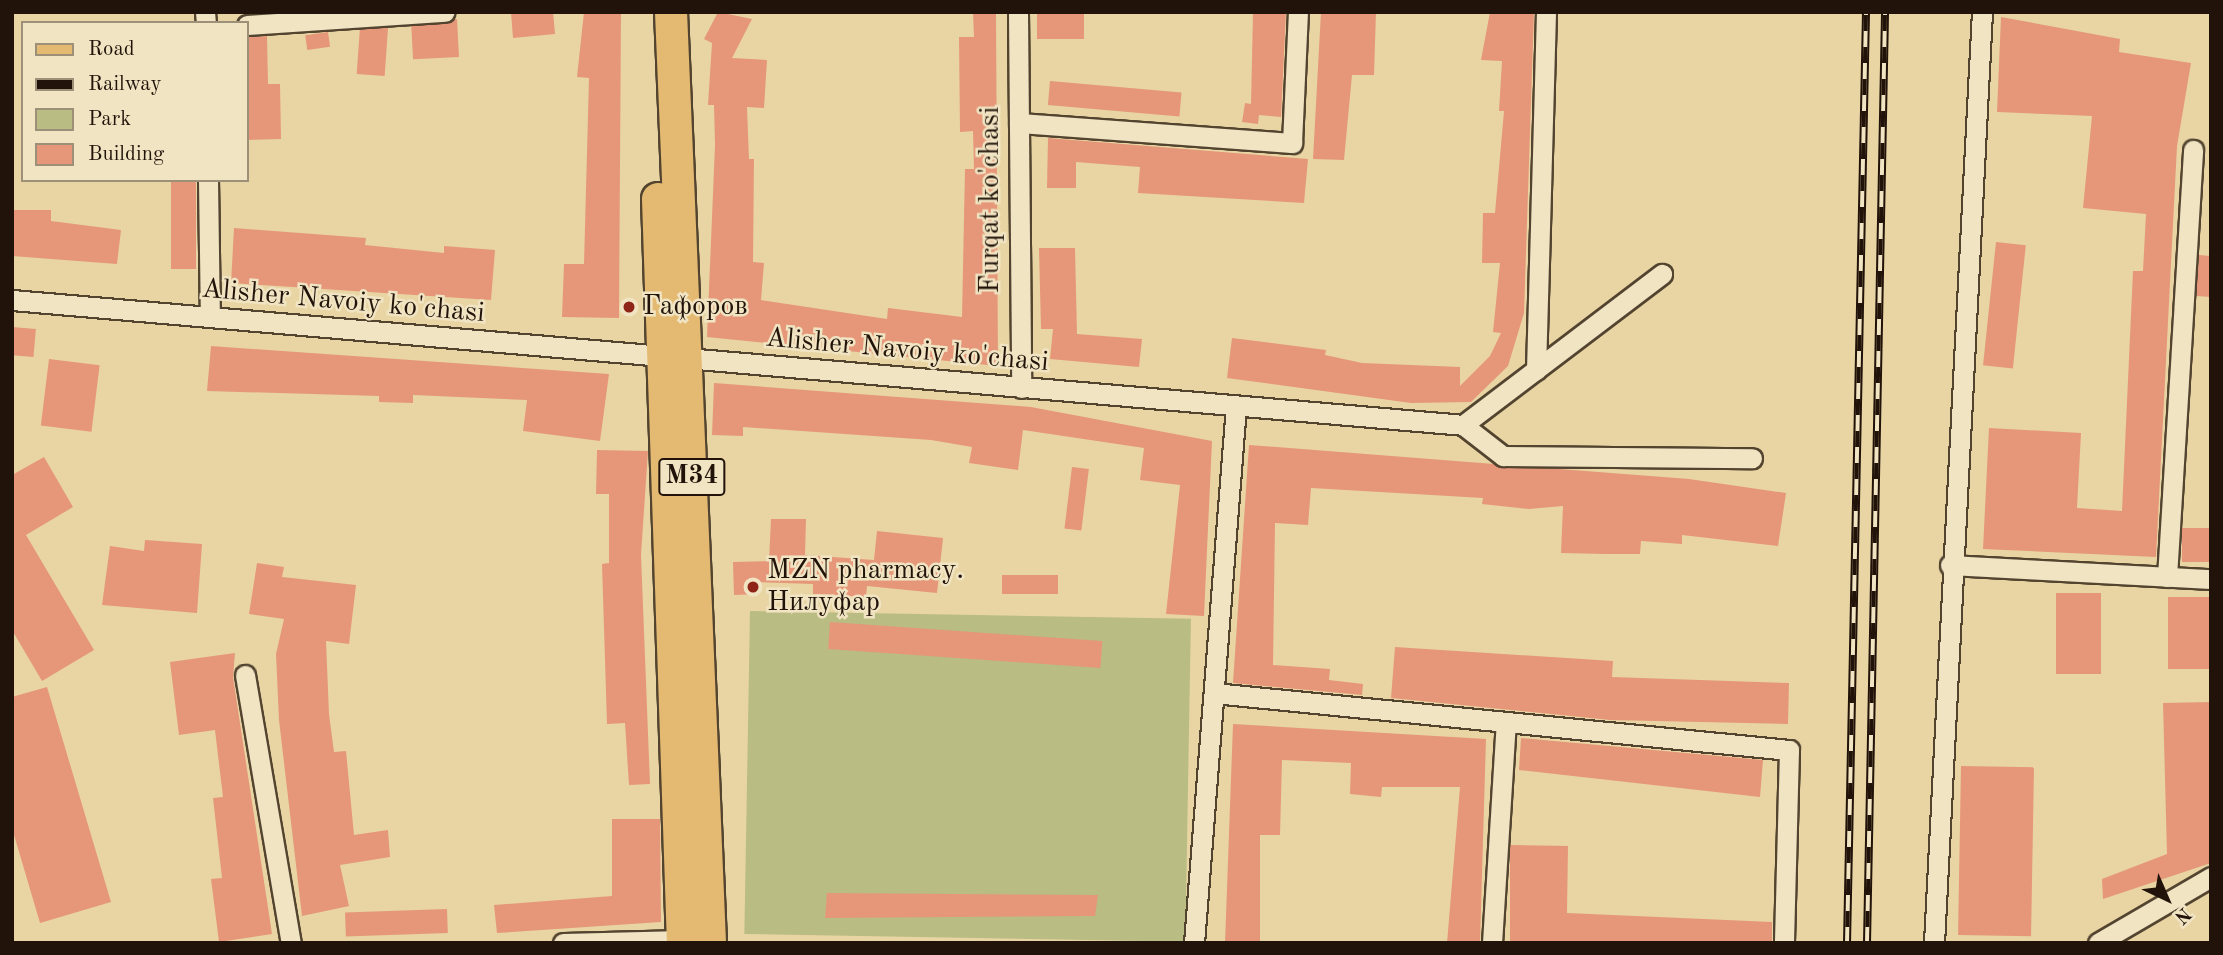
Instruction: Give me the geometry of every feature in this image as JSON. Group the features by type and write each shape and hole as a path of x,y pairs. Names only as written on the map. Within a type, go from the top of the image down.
{"main road":[{"name":"M34","path":"651,12 675,360"},
{"name":"M34","path":"671,12 675,360 692,942"}],"street":[{"path":"248,25 445,12"},
{"name":"Furqat ko'chasi","path":"1018,12 1021,388"},
{"path":"1019,122 1292,143 1298,12"},
{"path":"1536,370 1546,12"},
{"path":"1934,943 1950,565 1982,12"},
{"path":"2167,577 2193,150"},
{"path":"208,182 210,317"},
{"path":"1662,274 1464,425 1503,457 1752,458"},
{"name":"Alisher Navoiy ko'chasi","path":"12,300 675,360 1464,425"},
{"path":"1194,943 1236,406"},
{"path":"1950,565 2211,579"},
{"path":"244,674 291,943"},
{"path":"1214,693 1789,750 1784,943"},
{"path":"1492,943 1506,722"},
{"path":"2098,943 2211,877"},
{"path":"563,943 692,942"}],"green space":[{"path":"750,611 1191,619 1185,942 744,934"}],"building":[{"path":"511,12 553,12 555,34 513,38"},
{"path":"584,12 621,12 619,318 562,317 564,264 584,264 589,78 577,77"},
{"path":"718,12 752,19 732,58 767,60 764,108 747,107 749,159 754,159 753,262 764,263 761,300 887,319 888,308 962,317 965,169 974,169 973,131 960,132 959,37 974,37 973,12 996,12 998,366 707,337 715,145 714,105 708,105 712,43 704,39"},
{"path":"1037,12 1084,12 1084,39 1037,39"},
{"path":"1253,12 1286,12 1281,117 1259,115 1258,124 1242,122 1245,103 1251,104"},
{"path":"1321,12 1376,12 1374,75 1352,75 1344,160 1313,159"},
{"path":"1490,12 1534,12 1524,313 1508,366 1471,402 1411,403 1227,378 1232,338 1326,350 1325,355 1362,363 1460,367 1460,386 1490,356 1501,333 1493,332 1500,263 1482,263 1483,213 1495,213 1504,111 1499,111 1502,61 1481,60"},
{"path":"2001,17 2120,39 2119,52 2191,63 2177,146 2156,557 1983,549 1989,428 2081,433 2077,508 2122,511 2133,271 2143,271 2146,214 2083,208 2092,116 1997,112"},
{"path":"457,19 459,57 413,59 411,21"},
{"path":"360,26 388,28 385,76 357,74"},
{"path":"328,32 330,47 307,50 305,35"},
{"path":"267,36 268,84 280,84 281,139 248,140 248,37"},
{"path":"1050,81 1181,93 1179,116 1048,105"},
{"path":"1048,138 1308,159 1304,203 1138,193 1140,167 1076,162 1076,188 1047,188"},
{"path":"171,182 196,182 196,269 171,269"},
{"path":"12,210 51,210 51,221 121,230 117,264 12,256"},
{"path":"234,228 366,238 365,245 444,253 444,246 495,250 491,300 231,283"},
{"path":"1996,242 2026,245 2013,368 1983,365"},
{"path":"1039,248 1075,248 1077,334 1142,339 1139,367 1050,359 1053,329 1041,329"},
{"path":"2199,255 2211,256 2211,297 2196,296"},
{"path":"12,327 36,329 33,357 12,355"},
{"path":"211,346 609,374 600,441 523,431 527,400 413,395 413,403 379,402 379,396 207,391"},
{"path":"49,359 100,365 91,432 41,426"},
{"path":"714,383 1031,407 1212,441 1204,616 1166,614 1180,485 1140,480 1144,448 1023,430 1018,470 969,463 972,447 931,440 743,427 743,436 712,435"},
{"path":"1249,445 1689,479 1786,493 1778,546 1682,535 1682,544 1641,541 1640,554 1605,554 1561,553 1563,506 1529,509 1482,504 1483,498 1311,488 1308,525 1275,523 1273,665 1330,669 1329,680 1363,684 1362,695 1233,683"},
{"path":"597,450 648,451 641,555 650,784 629,785 625,723 607,724 602,564 609,563 609,494 596,494"},
{"path":"44,457 73,507 26,535 94,650 42,681 12,630 12,475"},
{"path":"1072,467 1089,469 1081,531 1064,529"},
{"path":"771,519 806,519 805,555 874,560 877,531 943,538 937,593 867,586 866,597 813,594 813,584 757,582 758,594 734,595 733,562 769,561"},
{"path":"2182,528 2211,528 2211,562 2182,562"},
{"path":"145,540 202,544 197,613 102,605 110,546 144,551"},
{"path":"257,563 284,567 282,577 356,585 349,644 326,641 329,714 334,752 346,751 354,835 388,830 390,857 340,865 349,906 302,916 279,720 276,654 284,619 249,614"},
{"path":"1002,575 1058,575 1058,594 1002,594"},
{"path":"2056,593 2101,593 2101,674 2056,674"},
{"path":"2168,597 2211,597 2211,669 2168,669"},
{"path":"830,622 1102,641 1100,668 828,649"},
{"path":"1395,647 1613,661 1612,677 1789,683 1788,724 1610,720 1391,698"},
{"path":"235,653 233,677 272,934 219,942 211,879 222,878 213,798 223,797 215,730 179,735 170,662"},
{"path":"47,687 111,902 40,923 12,828 12,697"},
{"path":"2211,702 2211,863 2103,899 2102,879 2167,854 2163,703"},
{"path":"1233,724 1486,739 1480,943 1447,943 1460,787 1382,787 1381,797 1350,794 1351,763 1282,760 1280,835 1260,835 1260,943 1225,943"},
{"path":"1521,738 1763,760 1760,797 1519,770"},
{"path":"1961,766 2034,767 2031,936 1958,935"},
{"path":"612,819 660,819 661,922 497,933 494,905 612,896"},
{"path":"1510,845 1568,846 1567,913 1772,922 1772,943 1510,943"},
{"path":"827,893 1098,895 1095,916 825,918"},
{"path":"447,909 448,933 346,937 345,913"}],"railway":[{"path":"1847,943 1866,12"},
{"path":"1867,943 1885,12"}],"place":[{"name":"Гафоров","path":"629,307"},
{"name":"MZN pharmacy. Нилуфар","path":"753,587"}]}
